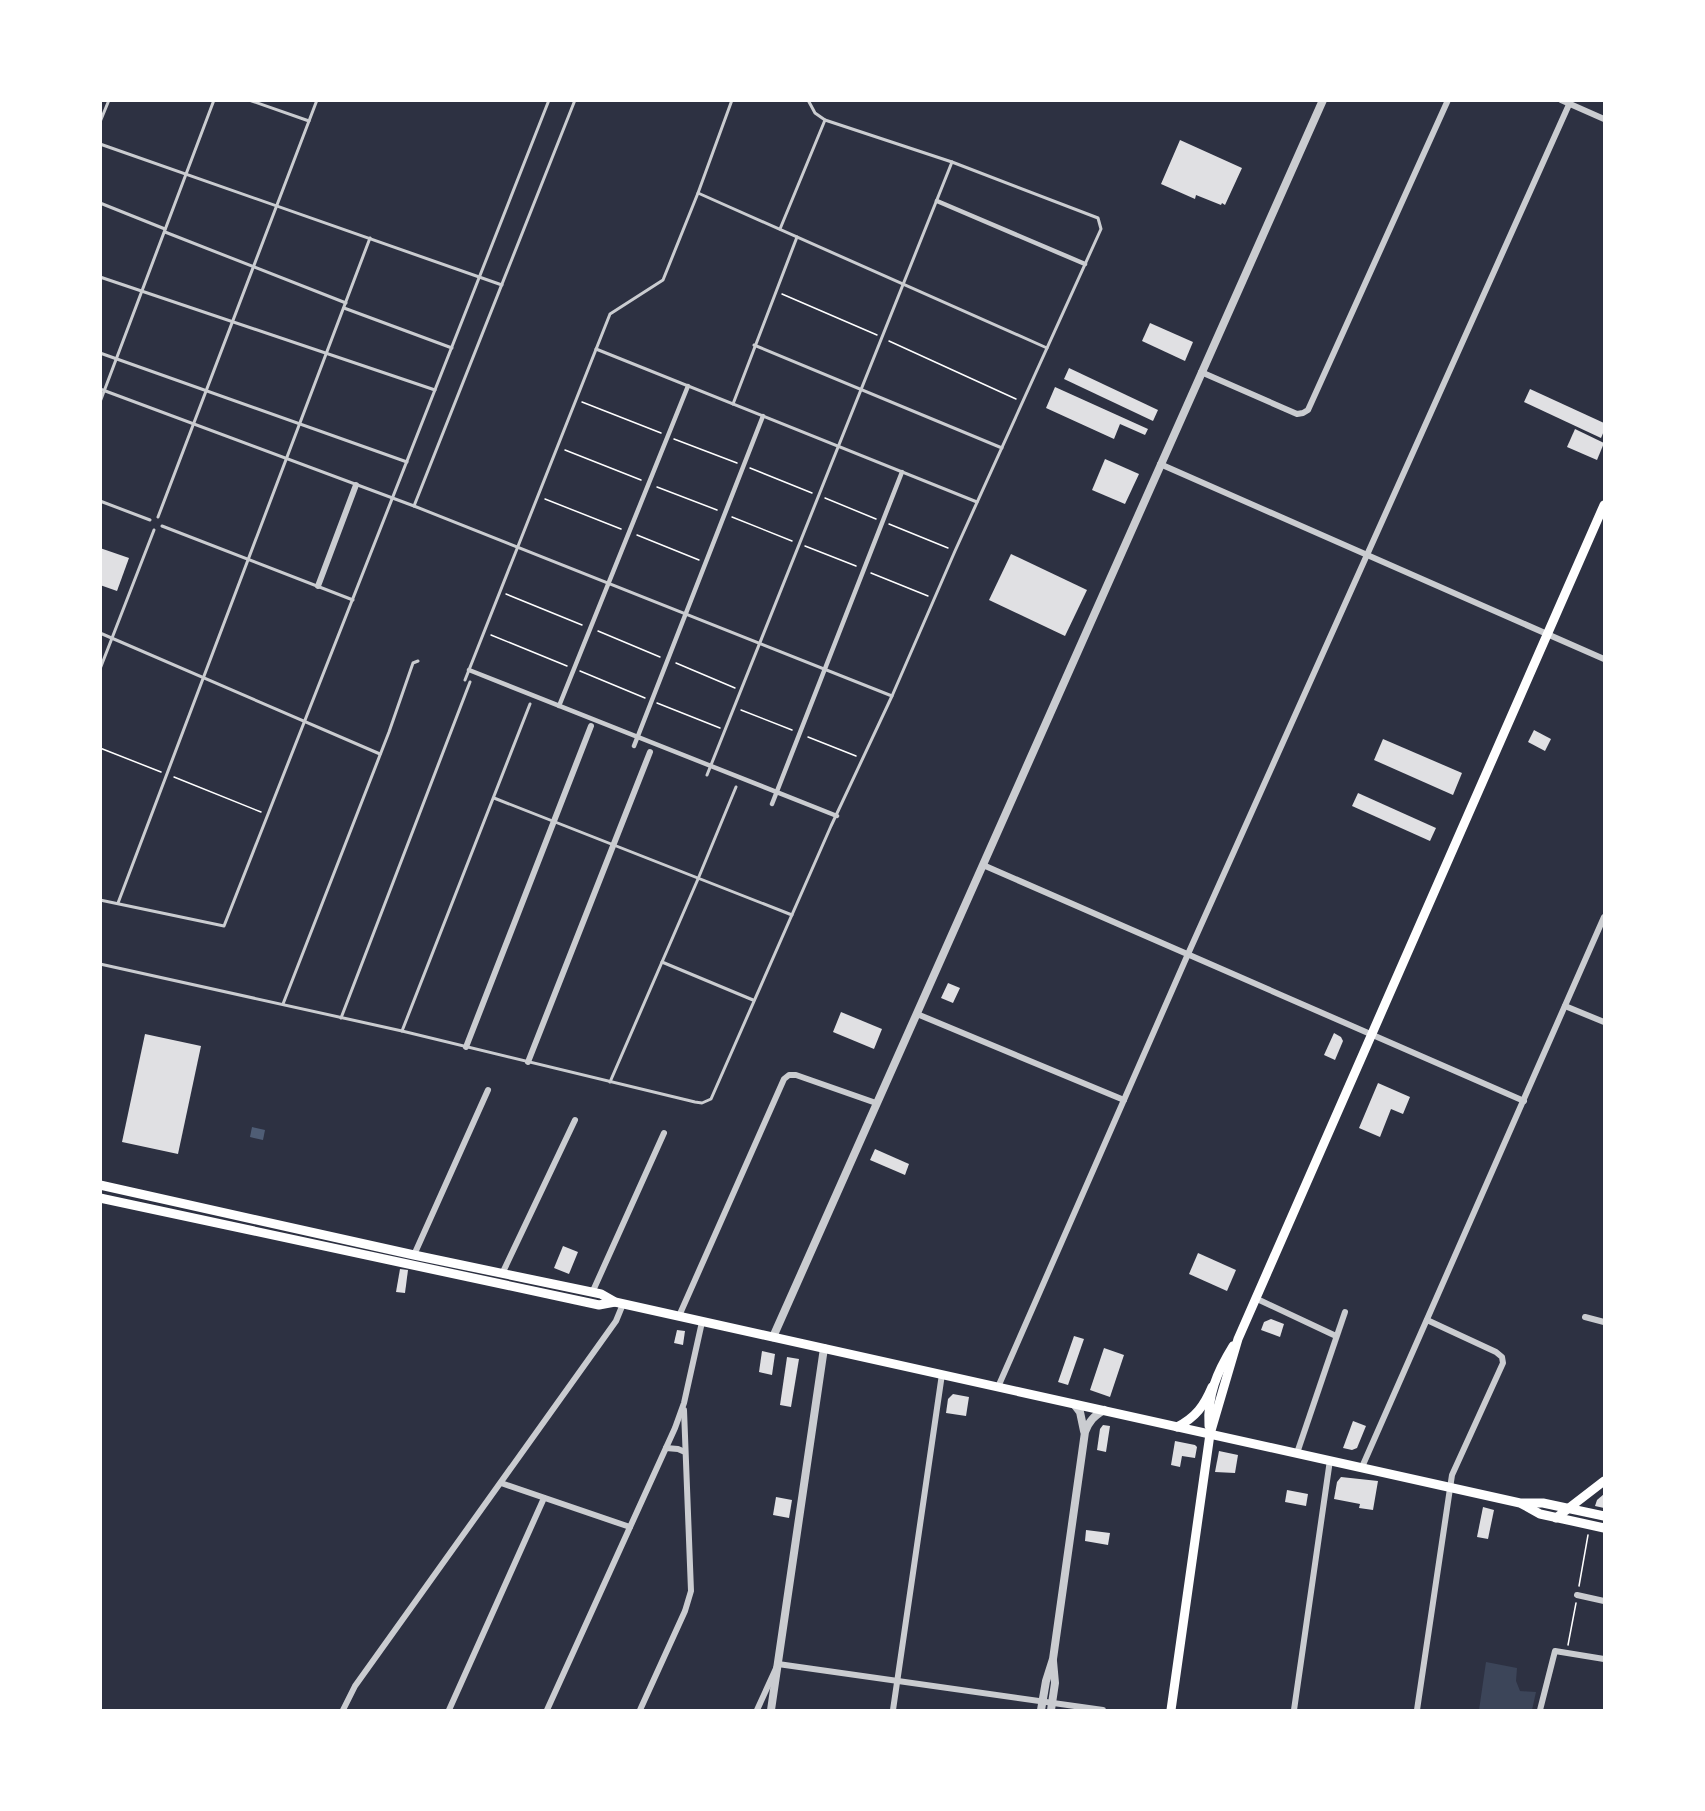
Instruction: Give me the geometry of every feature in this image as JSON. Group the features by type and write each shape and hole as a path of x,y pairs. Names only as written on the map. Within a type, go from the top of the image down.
{"main road":[{"path":"1171,1710 1210,1434 1238,1339 1605,505"},
{"path":"100,1185 414,1256 601,1294 619,1303 702,1322 1520,1503 1543,1503 1605,1516"},
{"path":"100,1198 599,1305 619,1303"},
{"path":"1177,1427 1199,1411 1221,1366 1238,1339"},
{"path":"1210,1434 1209,1412 1212,1387"},
{"path":"1556,1518 1605,1481"},
{"path":"1520,1503 1540,1514 1605,1528"}],"street":[{"path":"773,1337 1323,100"},
{"path":"1201,372 1297,414 1308,410 1448,100"},
{"path":"1561,100 1605,119"},
{"path":"998,1387 1188,954 1570,102"},
{"path":"937,201 1085,264"},
{"path":"559,706 688,386"},
{"path":"634,746 763,416"},
{"path":"1160,464 1605,659"},
{"path":"772,804 902,472"},
{"path":"318,586 356,485"},
{"path":"469,670 837,816"},
{"path":"466,1047 591,726"},
{"path":"528,1062 650,752"},
{"path":"983,865 1524,1101"},
{"path":"1362,1467 1605,917"},
{"path":"1565,1006 1605,1022"},
{"path":"917,1014 1124,1100"},
{"path":"679,1316 784,1078 796,1075 876,1103"},
{"path":"414,1256 488,1090"},
{"path":"502,1274 575,1120"},
{"path":"592,1293 664,1132"},
{"path":"1255,1298 1336,1336"},
{"path":"343,1710 356,1686 616,1321 619,1303"},
{"path":"1297,1453 1345,1312"},
{"path":"1585,1317 1605,1322"},
{"path":"1418,1710 1450,1487 1456,1466 1503,1360 1496,1352 1427,1320"},
{"path":"547,1710 666,1448 684,1403 702,1322"},
{"path":"771,1710 824,1348"},
{"path":"893,1710 942,1374"},
{"path":"640,1710 690,1597 684,1403"},
{"path":"1074,1404 1080,1412 1084,1432"},
{"path":"1042,1706 1053,1659 1084,1432 1095,1415 1104,1410"},
{"path":"666,1448 685,1452"},
{"path":"1294,1710 1330,1460"},
{"path":"501,1483 630,1527"},
{"path":"449,1710 544,1498"},
{"path":"1577,1595 1605,1600"},
{"path":"1540,1710 1555,1651 1605,1659"},
{"path":"1052,1707 1055,1683 1053,1659"},
{"path":"778,1665 898,1681 1042,1706 1103,1710"},
{"path":"757,1710 778,1665"}],"lane":[{"path":"100,123 108,100"},
{"path":"100,402 214,100"},
{"path":"249,100 309,121"},
{"path":"158,517 317,100"},
{"path":"100,900 224,926 549,100"},
{"path":"414,506 575,100"},
{"path":"465,680 610,314 663,280 732,100"},
{"path":"100,964 402,1031 702,1103 711,1099 753,1000 1101,228 1098,218 952,162 825,120 815,113 808,100"},
{"path":"780,229 825,120"},
{"path":"100,144 502,285"},
{"path":"707,775 952,162"},
{"path":"698,193 1047,348"},
{"path":"100,204 346,303"},
{"path":"733,404 797,237"},
{"path":"118,903 370,238"},
{"path":"100,277 435,390"},
{"path":"344,308 452,348"},
{"path":"754,345 1002,448"},
{"path":"596,349 977,502"},
{"path":"100,352 407,462"},
{"path":"103,390 414,506 892,696"},
{"path":"100,501 150,520"},
{"path":"162,526 353,600"},
{"path":"100,669 154,530"},
{"path":"100,633 380,754"},
{"path":"283,1004 413,663 418,661"},
{"path":"341,1018 470,682"},
{"path":"402,1031 530,704"},
{"path":"610,1082 736,787"},
{"path":"494,798 792,915"},
{"path":"662,962 753,1000"}],"path":[{"path":"775,292 882,337 1023,402"},
{"path":"576,400 955,551"},
{"path":"557,447 934,599"},
{"path":"500,591 742,690"},
{"path":"484,632 726,731"},
{"path":"100,748 268,815"},
{"path":"1566,1653 1590,1526"}],"shaded area":[{"path":"252,1127 265,1130 263,1140 250,1137"},
{"path":"1486,1662 1517,1668 1516,1681 1520,1691 1536,1692 1532,1710 1479,1710"}],"building":[{"path":"1180,140 1242,168 1225,205 1196,195 1195,199 1161,184"},
{"path":"1150,323 1193,342 1185,361 1142,341"},
{"path":"1069,368 1158,410 1153,421 1064,379"},
{"path":"1055,387 1148,429 1145,435 1120,424 1114,439 1046,408"},
{"path":"1530,389 1604,423 1601,438 1524,402"},
{"path":"1575,429 1604,443 1597,460 1567,447"},
{"path":"1105,459 1139,474 1125,504 1092,490"},
{"path":"100,548 129,558 117,591 100,585"},
{"path":"1011,554 1087,590 1065,636 989,600"},
{"path":"1534,730 1551,739 1545,751 1528,742"},
{"path":"1383,739 1462,773 1453,795 1374,760"},
{"path":"1358,793 1436,828 1430,841 1352,806"},
{"path":"948,983 960,988 953,1003 941,998"},
{"path":"841,1012 882,1029 874,1049 833,1032"},
{"path":"1334,1033 1343,1041 1335,1060 1324,1055"},
{"path":"145,1034 201,1046 178,1154 122,1142"},
{"path":"1378,1083 1410,1097 1403,1114 1391,1109 1380,1137 1359,1128"},
{"path":"875,1149 909,1164 905,1175 870,1160"},
{"path":"563,1246 578,1252 569,1274 554,1268"},
{"path":"1198,1253 1236,1270 1227,1291 1189,1274"},
{"path":"400,1269 408,1270 405,1293 396,1292"},
{"path":"1271,1319 1284,1324 1280,1337 1261,1330 1264,1322"},
{"path":"677,1330 685,1331 683,1345 674,1343"},
{"path":"1074,1336 1084,1339 1068,1385 1058,1382"},
{"path":"1104,1348 1124,1355 1110,1397 1090,1390"},
{"path":"762,1351 775,1354 772,1375 759,1372"},
{"path":"787,1357 799,1359 791,1407 780,1405"},
{"path":"953,1394 969,1397 966,1416 946,1413 948,1399"},
{"path":"1353,1421 1366,1426 1357,1448 1352,1450 1343,1448"},
{"path":"1103,1425 1110,1426 1106,1452 1097,1450 1100,1429"},
{"path":"1175,1441 1197,1447 1195,1458 1182,1456 1180,1467 1171,1465"},
{"path":"1219,1451 1238,1455 1235,1473 1215,1472"},
{"path":"1341,1477 1378,1481 1373,1510 1359,1508 1360,1504 1334,1499 1337,1482"},
{"path":"1287,1490 1308,1494 1306,1506 1285,1502"},
{"path":"1604,1494 1604,1508 1595,1506 1597,1500"},
{"path":"776,1497 792,1500 789,1518 773,1515"},
{"path":"1483,1507 1494,1510 1488,1539 1477,1537"},
{"path":"1086,1530 1110,1533 1108,1545 1085,1541"}]}
